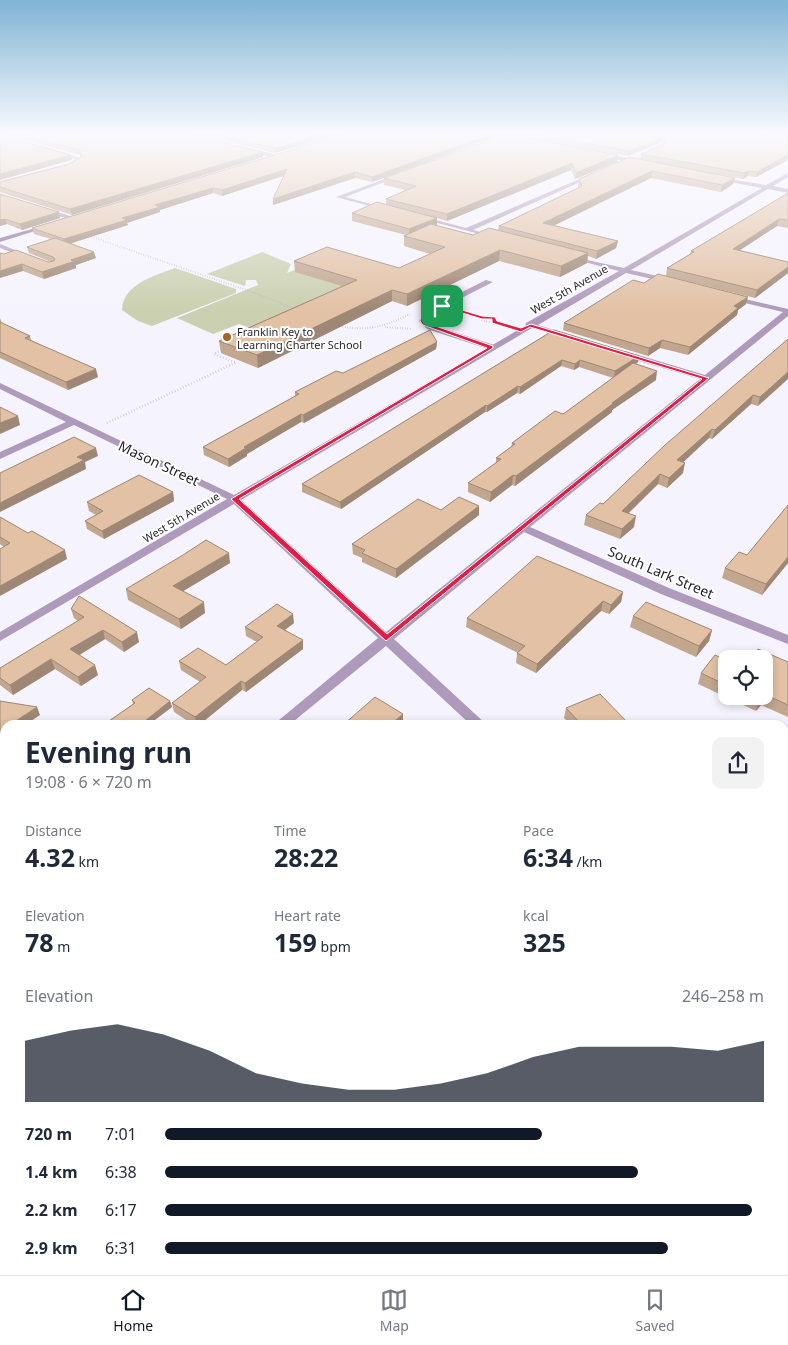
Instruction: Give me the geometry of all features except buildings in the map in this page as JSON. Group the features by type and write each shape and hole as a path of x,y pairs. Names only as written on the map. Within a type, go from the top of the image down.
{"main road":[{"path":"0,240 81,216"}],"street":[{"path":"348,194 338,197 393,211"},
{"path":"467,230 552,194"},
{"name":"West 5th Avenue","path":"0,637 491,347 756,194"},
{"path":"36,207 72,218"},
{"path":"412,216 505,240"},
{"path":"0,246 34,259"},
{"path":"563,255 673,282"},
{"path":"488,282 423,317 422,321 425,324 491,347"},
{"path":"719,294 788,312"},
{"path":"286,720 788,312"},
{"path":"525,328 572,338"},
{"path":"610,349 706,378"},
{"name":"Mason Street","path":"0,386 234,499 475,720"},
{"path":"0,456 73,422"},
{"name":"South Lark Street","path":"523,528 665,590 788,640"}],"path":[{"path":"57,223 255,293 297,310"},
{"path":"442,306 482,318 493,318 494,322"},
{"path":"482,318 481,320 484,322 525,328"},
{"path":"382,328 413,329"},
{"path":"230,346 214,354 236,362"},
{"path":"88,430 240,361"}],"green space":[{"path":"262,252 291,264 287,273 297,269 360,292 265,333 239,324 213,334 177,318 258,285 256,280 246,280 245,286 207,274"},
{"path":"175,268 236,289 236,293 152,326 138,321 122,310 124,301 134,287 149,278"}],"place":[{"name":"Franklin Key to Learning Charter School","path":"227,337"}],"route":[{"path":"442,306 482,318 494,318 494,322 521,330 530,325 706,378 386,638 234,499 491,347 430,327 422,321 427,313 442,306"}]}
